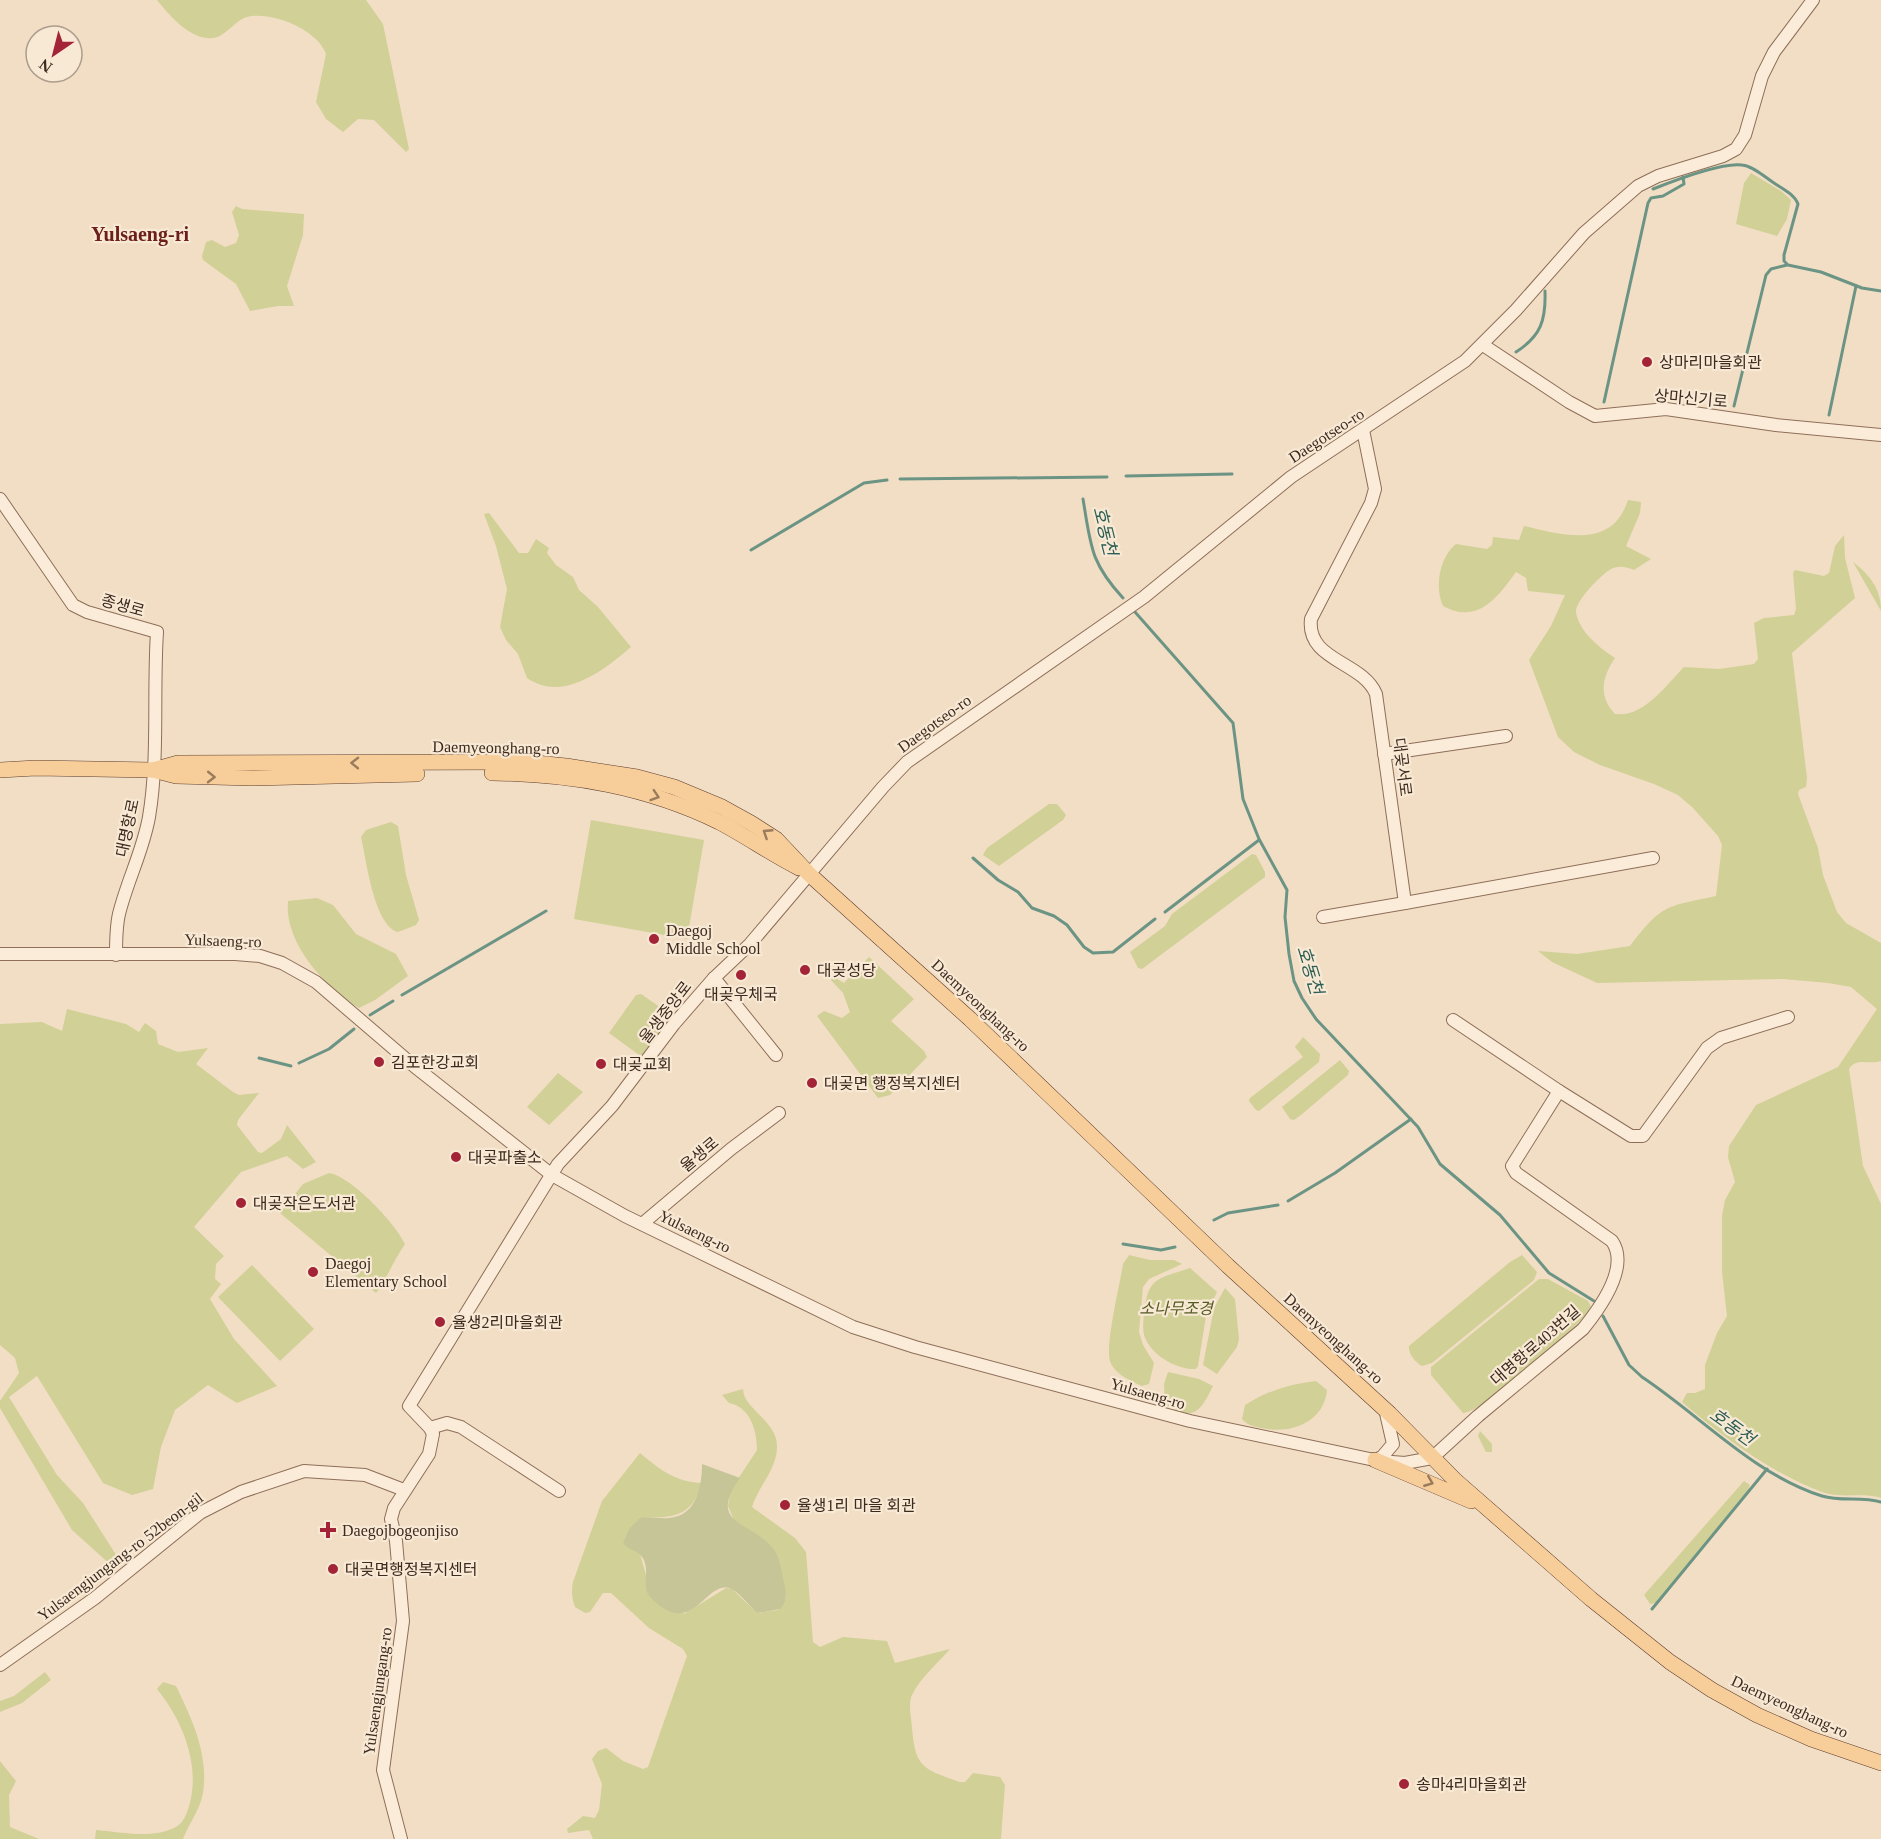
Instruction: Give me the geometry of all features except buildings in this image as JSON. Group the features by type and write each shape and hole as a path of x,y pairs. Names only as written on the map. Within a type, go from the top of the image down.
{"main road":[{"name":"Daemyeonghang-ro","path":"0,770 36,768 153,770 178,763 526,762 604,771 674,787 722,807 776,839 809,874 970,1019 1228,1266 1384,1408 1432,1458 1591,1599 1670,1662 1712,1690 1811,1739 1881,1763"},
{"path":"1374,1460 1484,1506"}],"street":[{"name":"Daegotseo-ro","path":"809,874 907,762 1144,597 1291,477 1439,380 1483,345 1584,233 1638,186 1658,176 1723,156 1736,149 1746,135 1762,76 1773,52 1813,0"},
{"name":"상마신기로","path":"1483,345 1595,416 1666,409 1776,425 1881,435"},
{"name":"대곶서로","path":"1363,430 1375,489 1371,503 1311,619 1310,630 1314,641 1321,649 1373,687 1405,903"},
{"name":"종생로","path":"0,499 73,605 87,612 157,632 153,685 153,770"},
{"path":"1384,754 1506,736"},
{"name":"대명항로","path":"116,955 117,926 126,891 143,843 153,770"},
{"path":"1323,917 1653,858"},
{"name":"율생중앙로","path":"552,1175 561,1161 612,1106 674,1024 714,978 750,944 809,874"},
{"name":"Yulsaeng-ro","path":"0,954 235,954 260,956 291,967 316,982 414,1066 552,1175 642,1224 872,1335 1190,1421 1374,1460 1405,1463 1432,1458"},
{"path":"714,978 776,1055"},
{"path":"1453,1020 1631,1136 1643,1136 1707,1047 1721,1038 1788,1017"},
{"name":"대명항로403번길","path":"1432,1458 1478,1416 1583,1329 1601,1305 1611,1286 1619,1256 1612,1241 1516,1173 1512,1166 1559,1090"},
{"name":"율생로","path":"642,1224 731,1149 779,1113"},
{"path":"552,1175 409,1406 430,1428 447,1423 461,1427 559,1491"},
{"path":"1374,1460 1382,1457 1393,1444 1384,1408"},
{"name":"Yulsaengjungang-ro","path":"401,1839 383,1770 403,1621 396,1541 391,1519 404,1490 429,1454 433,1442 430,1428"},
{"name":"Yulsaengjungang-ro 52beon-gil","path":"0,1665 95,1598 200,1513 241,1492 304,1471 365,1475 404,1490"}],"green space":[{"path":"157,0 366,0 383,24 409,149 406,152 374,120 358,119 343,132 326,119 316,102 326,54 321,45 303,30 280,19 257,16 242,19 218,37 207,38 186,29"},
{"path":"1751,173 1781,191 1791,200 1787,219 1777,236 1736,224 1744,183"},
{"path":"236,206 242,209 304,214 303,235 287,286 294,306 278,306 250,311 236,284 203,260 206,242 212,240 225,247 236,243 239,235 232,212"},
{"path":"1628,500 1641,502 1640,513 1626,546 1651,559 1634,570 1620,567 1607,572 1584,595 1576,612 1586,633 1615,658 1607,672 1604,693 1615,714 1626,714 1645,706 1684,667 1719,669 1754,664 1758,659 1754,623 1764,618 1794,615 1796,609 1793,573 1795,570 1824,576 1829,573 1835,546 1844,535 1845,558 1855,598 1792,653 1807,778 1806,787 1799,790 1798,794 1818,848 1823,875 1837,912 1846,923 1881,943 1881,1061 1855,1063 1849,1069 1863,1166 1881,1204 1881,1498 1829,1494 1784,1475 1748,1453 1682,1402 1687,1393 1705,1389 1705,1365 1717,1333 1727,1316 1722,1272 1722,1216 1725,1200 1735,1182 1728,1157 1729,1146 1756,1105 1838,1067 1877,1009 1851,987 1828,983 1783,979 1597,983 1552,962 1538,951 1577,954 1630,946 1650,922 1667,909 1686,902 1716,896 1722,845 1718,836 1678,795 1600,765 1574,752 1558,737 1529,660 1551,626 1565,595 1528,591 1526,578 1516,572 1494,599 1477,610 1455,611 1443,606 1440,598 1439,581 1442,564 1450,549 1456,544 1487,549 1492,545 1493,537 1519,540 1524,526 1570,535 1598,533 1621,516"},
{"path":"489,513 519,553 528,553 536,539 549,548 547,553 556,565 573,577 579,590 598,607 631,647 596,674 569,685 555,687 541,685 527,678 518,654 506,640 500,627 507,589 496,546 484,514"},
{"path":"1853,562 1865,572 1877,589 1881,611"},
{"path":"1049,804 1057,804 1066,815 1063,820 999,866 983,855 987,848"},
{"path":"591,820 704,840 687,939 574,919"},
{"path":"391,822 398,826 406,875 419,920 416,925 398,932 390,927 383,918 377,905 361,837 366,830"},
{"path":"1252,854 1256,855 1265,872 1265,877 1142,969 1138,968 1130,952 1165,926 1172,914"},
{"path":"317,898 333,905 356,934 396,954 408,976 375,1000 359,1008 333,988 309,962 300,948 289,917 288,901"},
{"path":"869,957 914,999 891,1021 924,1051 927,1057 890,1095 878,1098 817,1016 824,1011 842,1018 850,1012 843,993 831,980 832,976 844,983"},
{"path":"641,994 670,1014 670,1019 642,1057 609,1033 636,995"},
{"path":"67,1009 126,1024 139,1032 145,1023 156,1031 158,1044 178,1052 208,1048 196,1064 239,1095 259,1093 238,1120 237,1125 258,1152 262,1153 281,1139 287,1125 316,1162 303,1169 287,1156 241,1172 194,1227 224,1256 216,1264 215,1279 221,1284 210,1299 234,1339 277,1386 237,1403 208,1385 175,1410 161,1447 153,1489 132,1495 103,1483 37,1376 9,1397 57,1475 83,1503 120,1561 113,1567 72,1530 0,1408 0,1401 19,1373 15,1358 0,1345 0,1024 42,1022 62,1031"},
{"path":"1303,1037 1320,1054 1319,1062 1259,1111 1256,1110 1249,1101 1250,1098 1303,1057 1295,1047"},
{"path":"1340,1060 1349,1071 1348,1075 1301,1115 1294,1120 1290,1119 1282,1107"},
{"path":"558,1073 583,1092 549,1125 527,1107"},
{"path":"329,1173 349,1183 372,1202 405,1244 376,1293 280,1213 303,1184"},
{"name":"소나무조경","path":"1129,1255 1150,1260 1174,1260 1182,1264 1149,1279 1143,1287 1139,1332 1143,1345 1154,1363 1149,1384 1142,1386 1115,1370 1109,1353 1123,1264"},
{"path":"1522,1255 1537,1272 1534,1280 1432,1363 1422,1366 1415,1360 1409,1346 1510,1262"},
{"path":"252,1265 314,1329 280,1361 218,1297"},
{"name":"소나무조경","path":"1190,1268 1217,1292 1206,1316 1196,1369 1181,1367 1158,1355 1147,1342 1143,1328 1146,1300 1153,1284 1163,1277"},
{"path":"1539,1279 1548,1279 1588,1301 1591,1307 1588,1313 1546,1353 1506,1386 1488,1400 1463,1413 1431,1375 1431,1367"},
{"name":"소나무조경","path":"1225,1288 1235,1299 1239,1339 1237,1347 1217,1374 1203,1365 1214,1308"},
{"path":"1168,1372 1199,1379 1213,1386 1200,1408 1195,1412 1183,1412 1165,1404 1164,1384"},
{"path":"1316,1381 1327,1390 1325,1401 1314,1417 1306,1423 1277,1430 1253,1426 1242,1419 1245,1405 1253,1400 1279,1389"},
{"path":"743,1389 748,1403 772,1430 777,1447 774,1463 752,1507 795,1538 806,1552 813,1642 820,1647 843,1637 887,1641 895,1663 950,1649 924,1677 912,1695 910,1711 913,1741 923,1765 937,1774 960,1782 965,1782 973,1773 1000,1777 1005,1785 1001,1839 593,1839 589,1830 568,1833 567,1829 583,1816 595,1818 599,1810 602,1784 592,1759 598,1751 606,1748 623,1761 643,1769 648,1767 687,1656 683,1649 649,1628 611,1593 603,1593 590,1612 585,1613 575,1607 573,1601 573,1582 602,1501 640,1453 676,1477 702,1483 699,1493 689,1507 675,1515 646,1517 623,1543 640,1554 646,1575 684,1614 726,1588 732,1589 757,1613 778,1610 786,1598 778,1560 734,1520 728,1506 730,1491 757,1450 756,1435 751,1420 742,1409 729,1403 722,1395"},
{"path":"1480,1431 1492,1444 1492,1452 1486,1452 1478,1436"},
{"path":"702,1464 740,1478 731,1494 728,1505 730,1514 736,1521 766,1541 775,1551 786,1593 780,1609 757,1613 733,1590 720,1588 688,1612 678,1613 666,1610 648,1594 644,1560 623,1543 629,1529 640,1518 678,1516 692,1506 699,1490"},
{"path":"1744,1481 1750,1485 1748,1490 1655,1603 1650,1604 1644,1595"},
{"path":"45,1672 51,1680 22,1703 0,1712 0,1701 14,1696"},
{"path":"163,1682 176,1686 198,1738 204,1765 203,1793 199,1805 183,1839 95,1839 96,1830 135,1834 165,1831 177,1826 186,1815 192,1791 191,1760 175,1715 157,1689"},
{"path":"0,1761 16,1781 9,1795 10,1827 39,1839 0,1839"}],"waterway":[{"path":"1653,189 1722,166 1750,167 1788,192 1798,204 1784,255 1784,261 1788,265 1821,272 1862,288 1881,291"},
{"path":"1604,402 1648,203 1651,198 1663,196 1684,184 1683,177"},
{"path":"1734,406 1766,275 1771,269 1787,265"},
{"path":"1829,415 1856,286"},
{"path":"1516,352 1531,340 1540,326 1543,319 1545,291"},
{"path":"1126,476 1232,474"},
{"path":"900,479 1107,477"},
{"path":"751,550 864,483 887,480"},
{"name":"호동천","path":"1083,499 1090,541 1098,563 1123,598"},
{"name":"호동천","path":"1135,612 1233,723 1243,799 1259,839 1287,890 1285,917 1289,954 1294,981 1302,998 1316,1019 1418,1127 1440,1164 1500,1215 1549,1273 1594,1301"},
{"path":"1165,912 1259,840"},
{"path":"973,858 998,880 1018,892 1032,908 1054,916 1067,925 1084,947 1093,953 1113,952 1155,919"},
{"path":"402,995 546,911"},
{"path":"370,1015 393,1001"},
{"path":"299,1063 329,1049 354,1029"},
{"path":"259,1058 291,1066"},
{"path":"1288,1201 1335,1173 1411,1119"},
{"path":"1214,1220 1228,1213 1278,1205"},
{"path":"1123,1244 1161,1250 1175,1247"},
{"name":"호동천","path":"1603,1316 1629,1365 1750,1459 1773,1474 1822,1496 1881,1502"},
{"path":"1652,1609 1767,1469"}],"place":[{"name":"상마리마을회관","path":"1647,362"},
{"name":"Daegoj Middle School","path":"654,939"},
{"name":"대곶성당","path":"805,970"},
{"name":"대곶우체국","path":"741,975"},
{"name":"김포한강교회","path":"379,1062"},
{"name":"대곶교회","path":"601,1064"},
{"name":"대곶면 행정복지센터","path":"812,1083"},
{"name":"대곶파출소","path":"456,1157"},
{"name":"대곶작은도서관","path":"241,1203"},
{"name":"Daegoj Elementary School","path":"313,1272"},
{"name":"율생2리마을회관","path":"440,1322"},
{"name":"율생1리 마을 회관","path":"785,1505"},
{"name":"Daegojbogeonjiso","path":"328,1530"},
{"name":"대곶면행정복지센터","path":"333,1569"},
{"name":"송마4리마을회관","path":"1404,1784"}],"district":[{"name":"Yulsaeng-ri","path":"140,234"}]}
